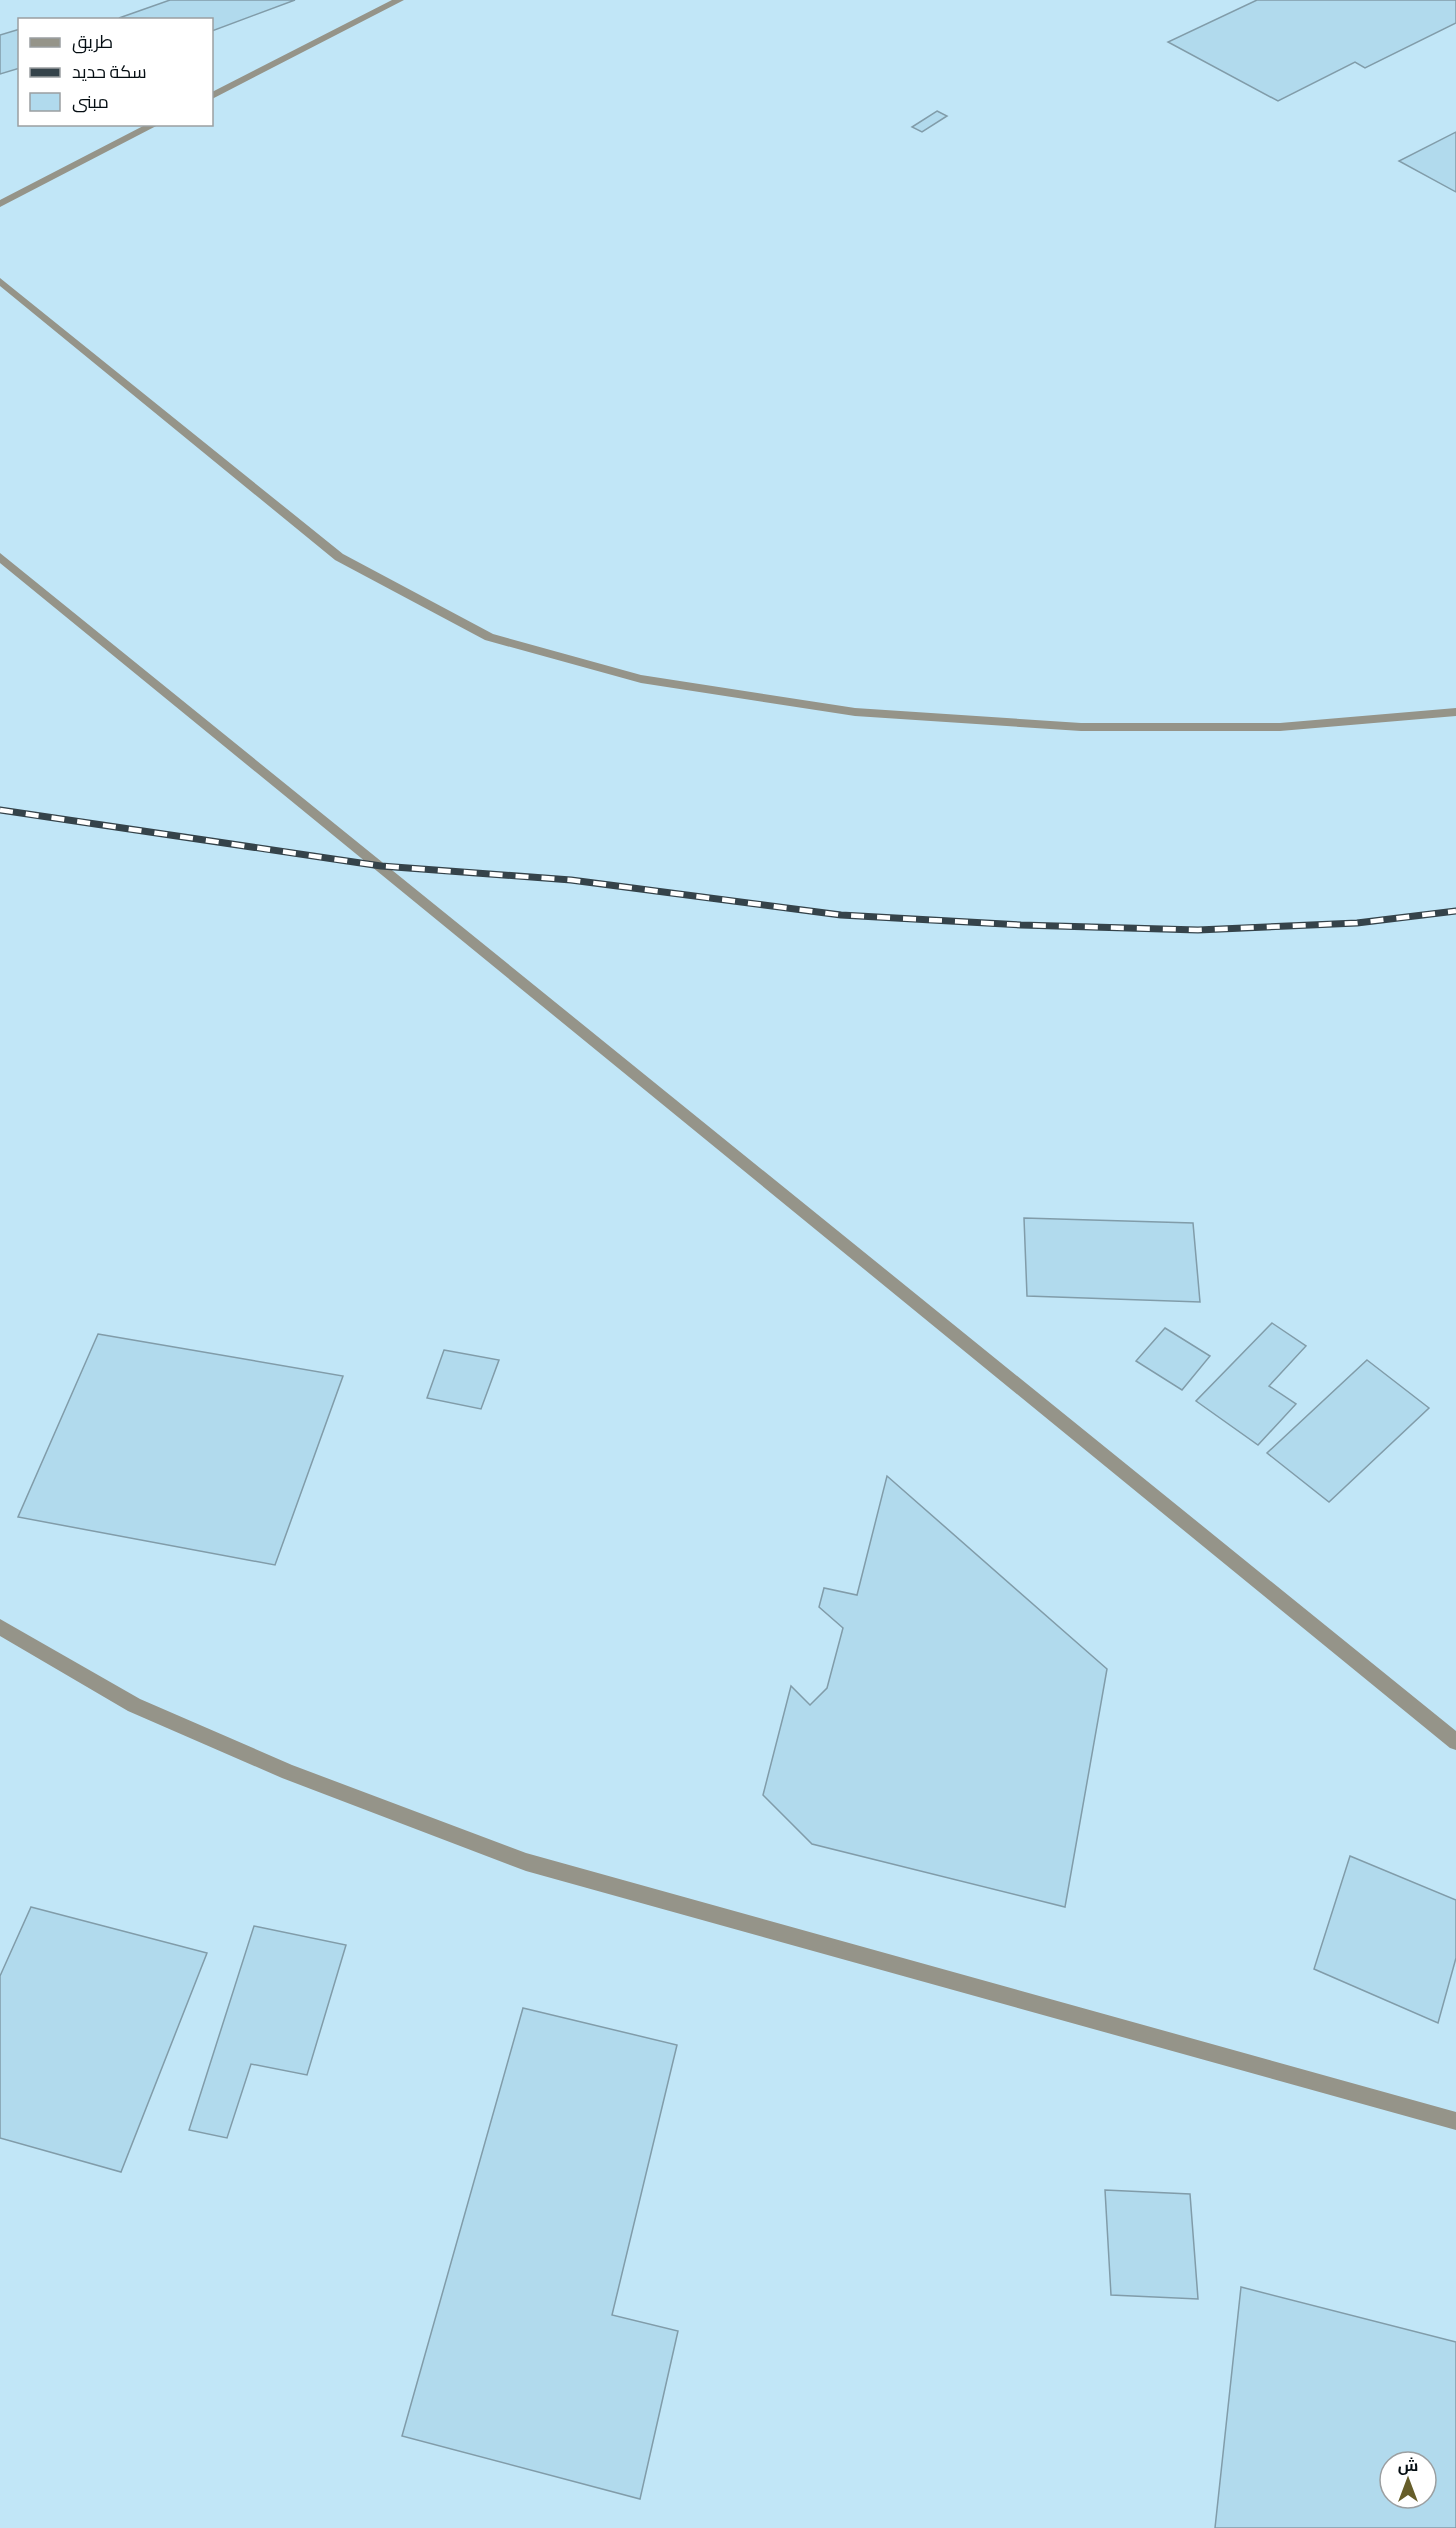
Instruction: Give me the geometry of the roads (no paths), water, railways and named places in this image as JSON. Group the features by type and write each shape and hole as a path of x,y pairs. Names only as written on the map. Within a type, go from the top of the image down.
{"street":[{"path":"213,95 399,0"},
{"path":"0,204 151,126"},
{"path":"0,281 339,557 489,637 641,680 855,712 1081,727 1280,727 1456,712"},
{"path":"0,557 1456,1742"},
{"path":"0,1627 134,1705 288,1772 526,1862 1456,2121"}],"railway":[{"path":"0,810 381,866 571,880 841,915 1021,925 1198,930 1357,923 1456,911"}]}
